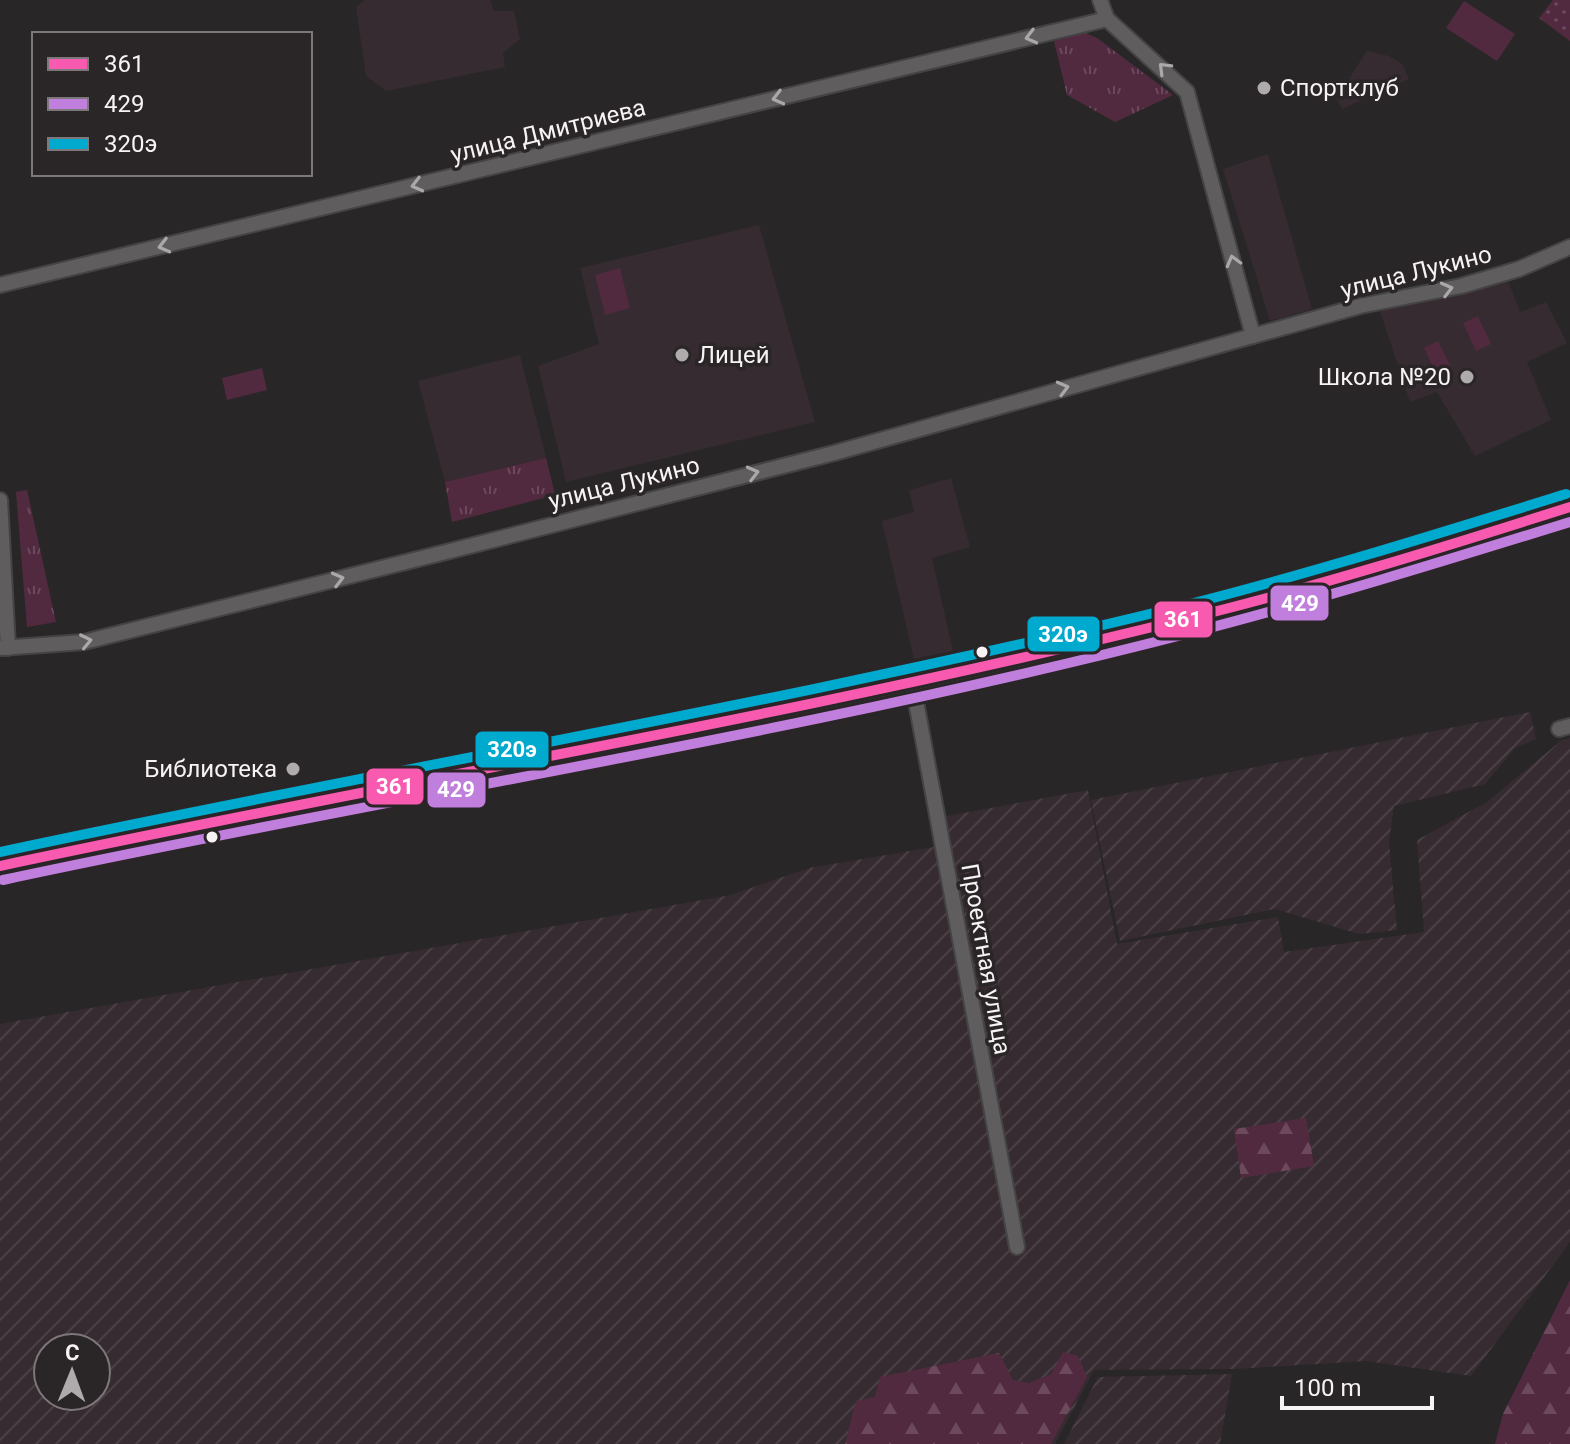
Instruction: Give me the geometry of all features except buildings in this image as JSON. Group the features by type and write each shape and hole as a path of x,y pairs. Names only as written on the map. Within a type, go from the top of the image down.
{"main road":[{"path":"0,866 912,680 1276,598 1570,507"}],"street":[{"path":"1100,0 1107,19 1187,92 1253,336"},
{"name":"улица Дмитриева","path":"0,285 1107,19"},
{"name":"улица Лукино","path":"4,648 64,646 117,634 839,451 1290,328 1360,306 1476,282 1545,260 1570,247"},
{"path":"0,500 4,648"},
{"name":"Проектная улица","path":"912,680 1017,1247"}],"shaded area":[{"path":"365,0 490,0 494,11 514,11 520,39 503,53 505,67 386,91 366,76 356,7"},
{"path":"1367,51 1389,56 1402,64 1409,79 1342,109 1336,98"},
{"path":"1268,154 1312,309 1270,321 1223,169"},
{"name":"Лицей","path":"759,225 815,422 566,482 538,366 599,344 580,268"},
{"name":"Школа №20","path":"1507,278 1520,312 1546,302 1567,343 1527,362 1551,420 1475,456 1437,392 1410,402 1380,311"},
{"path":"520,355 546,458 445,482 418,381"},
{"path":"951,478 970,547 932,558 953,651 914,659 882,521 914,512 909,490"},
{"path":"1530,712 1536,739 1515,748 1485,784 1394,806 1389,842 1397,930 1359,934 1275,909 1120,941 1091,800"},
{"path":"1570,738 1570,1242 1471,1376 1366,1361 1234,1369 1094,1370 1055,1444 0,1444 0,1024 731,895 809,868 946,845 942,817 1088,790 1117,944 1278,917 1284,952 1424,932 1417,840 1487,802 1562,740"},
{"path":"1232,1374 1220,1444 1064,1444 1098,1377"}],"green space":[{"path":"1553,0 1570,0 1570,41 1539,18"},
{"path":"1464,1 1515,34 1497,61 1446,28"},
{"path":"1083,32 1097,38 1173,95 1115,122 1067,95 1054,41"},
{"path":"620,268 630,308 605,315 595,275"},
{"path":"1478,316 1491,344 1476,351 1463,323"},
{"path":"1438,341 1452,369 1438,377 1424,348"},
{"path":"262,368 267,390 227,400 222,378"},
{"path":"546,458 555,495 452,522 445,482"},
{"path":"27,490 56,622 27,627 16,492"},
{"path":"1306,1118 1314,1166 1241,1178 1234,1129"},
{"path":"1570,1280 1570,1444 1495,1444 1503,1414"},
{"path":"1063,1352 1078,1356 1087,1377 1051,1444 845,1444 856,1401 875,1397 880,1377 999,1353 1013,1380 1029,1383 1051,1374"}],"transit line":[{"name":"320э","path":"0,852 738,705 1032,642 1276,581 1566,494"},
{"name":"361","path":"0,866 740,718 1034,655 1279,595 1570,507"},
{"name":"429","path":"3,880 747,733 1043,669 1286,607 1570,522"}],"place":[{"name":"Спортклуб","path":"1264,88"},
{"name":"Лицей","path":"682,355"},
{"name":"Школа №20","path":"1467,377"},
{"name":"Библиотека","path":"293,769"}]}
